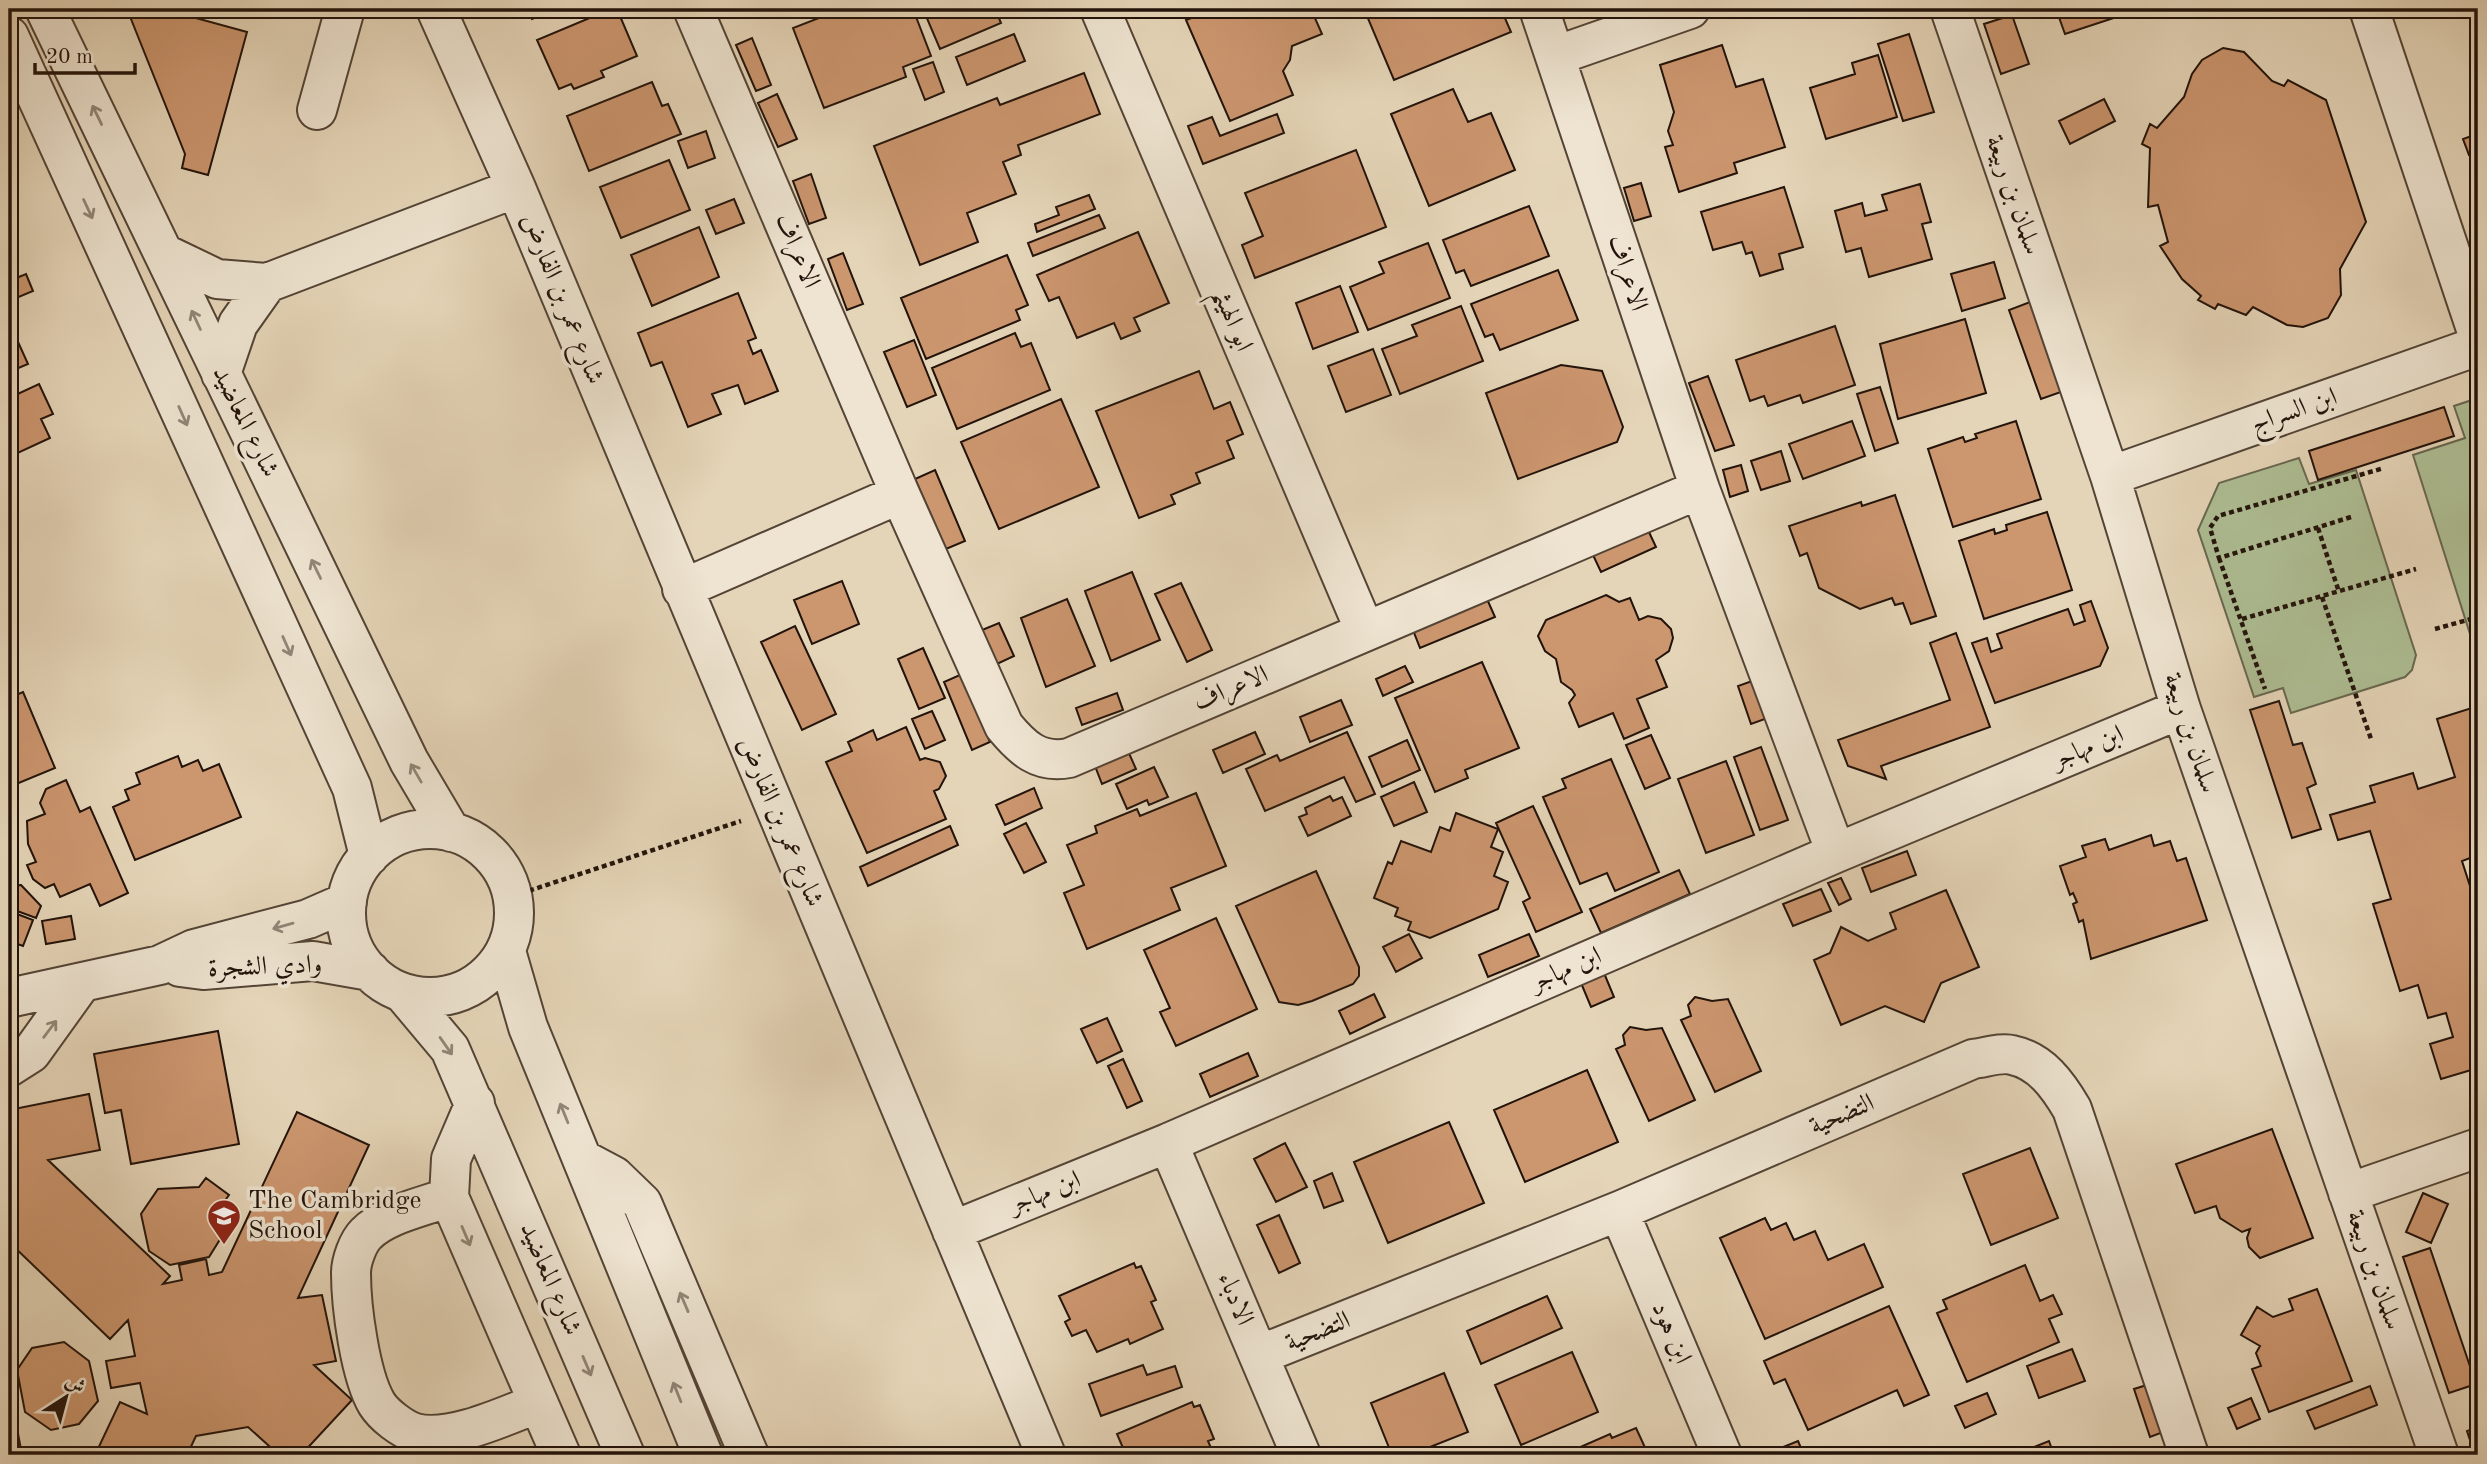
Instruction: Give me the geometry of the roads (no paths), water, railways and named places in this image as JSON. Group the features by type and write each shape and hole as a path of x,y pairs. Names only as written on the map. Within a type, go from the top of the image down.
{"street":[{"name":"شارع المعاضيد","path":"45,9 409,761 451,832"},
{"path":"317,110 345,9"},
{"name":"شارع عمر بن الفارض","path":"436,9 516,188 1046,1455"},
{"name":"الاعراف","path":"693,9 900,494 1004,726 1029,754 1056,761 1069,758 1700,489"},
{"name":"ابو الهيثم","path":"1100,9 1365,632"},
{"name":"الاعراف","path":"1539,9 1700,489 1836,853"},
{"path":"1555,56 1690,9"},
{"name":"سلمان بن ربيعة","path":"1950,9 2110,476 2181,709 2439,1455"},
{"path":"2369,9 2478,335"},
{"name":"شارع المعاضيد","path":"9,36 352,788 369,856"},
{"name":"شارع عمر بن الفارض","path":"165,254 217,279 267,284 516,188"},
{"path":"221,374 238,324 267,284"},
{"name":"ابن السراج","path":"2110,476 2478,346"},
{"path":"682,589 900,494"},
{"name":"ابن مهاجر","path":"952,1231 1168,1143 1836,853 2181,709"},
{"path":"421,830 451,832 484,849 507,878 513,896 514,914 506,951 495,967 463,991 443,996 403,993 370,971 350,939 347,902 354,877 369,856 393,838 421,830"},
{"name":"وادي الشجرة","path":"9,998 160,965 194,949 308,919 347,902"},
{"path":"506,951 528,1027 703,1455"},
{"name":"وادي الشجرة","path":"160,965 203,970 313,961 370,971"},
{"path":"9,1067 32,1053 82,982"},
{"name":"شارع المعاضيد","path":"403,993 450,1049 625,1455"},
{"name":"التضحية","path":"1259,1355 1619,1211 1973,1059 2011,1054 2038,1066 2056,1083 2072,1109 2189,1455"},
{"path":"475,1103 451,1159 449,1198 561,1455"},
{"name":"الادباء","path":"1168,1143 1301,1455"},
{"path":"2348,1193 2478,1148"},
{"path":"582,1159 614,1176 642,1203 749,1455"},
{"path":"449,1198 379,1224 365,1234 357,1249 351,1271 368,1383 378,1405 393,1420 413,1432 432,1435 485,1424 538,1403"},
{"name":"ابن هود","path":"1619,1211 1723,1455"}],"place":[{"name":"The Cambridge School","path":"224,1246"}]}
